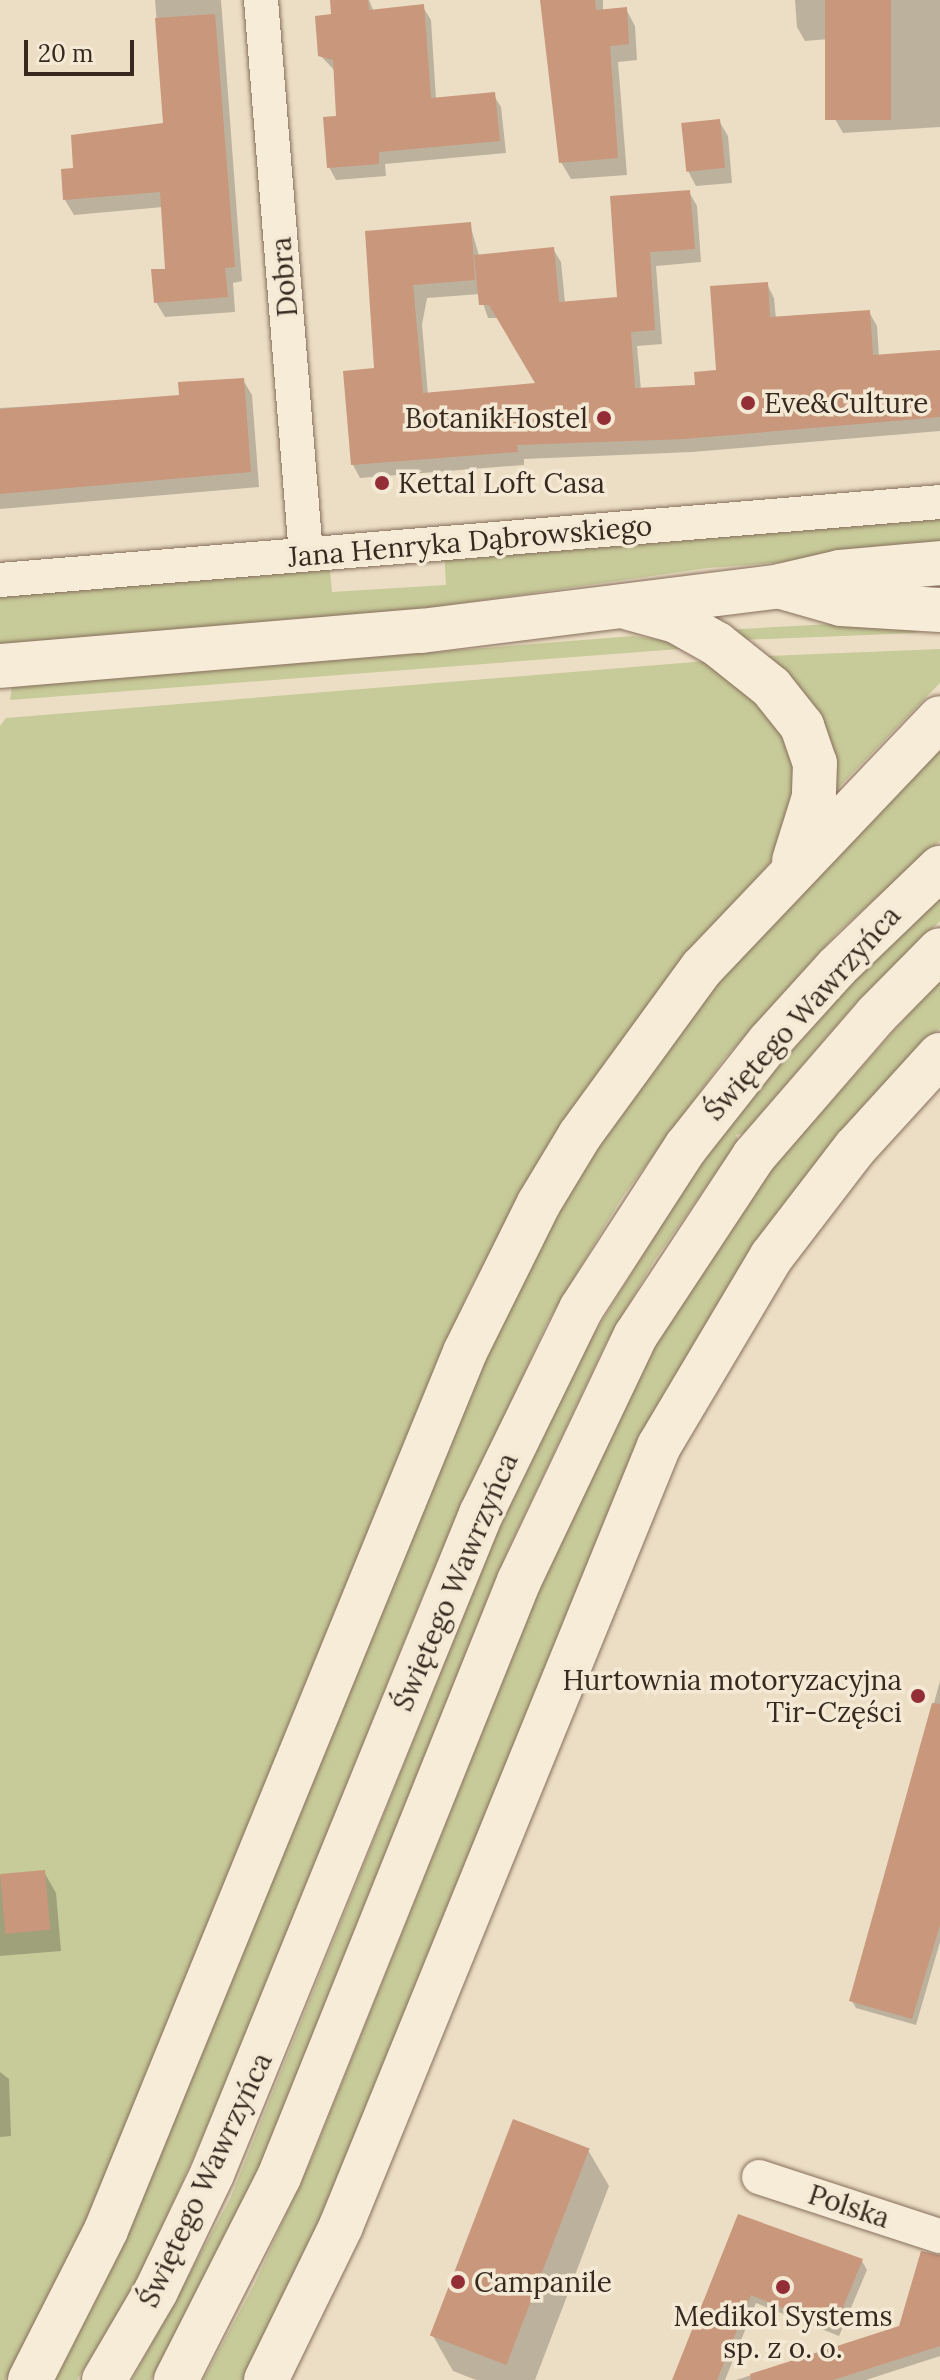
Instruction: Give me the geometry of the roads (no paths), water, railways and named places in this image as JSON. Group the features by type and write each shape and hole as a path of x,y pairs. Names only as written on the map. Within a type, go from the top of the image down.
{"main road":[{"path":"0,666 406,632 607,604 780,586 840,572 940,563"},
{"path":"780,586 841,604 940,610"},
{"path":"607,604 665,617 705,636 771,687 802,726 815,763 814,797 806,833 787,875"},
{"path":"30,2380 106,2230 497,1280 580,1135 654,1030 730,934 940,718"},
{"name":"Świętego Wawrzyńca","path":"104,2380 156,2291 212,2174 481,1514 581,1309 686,1147 769,1042 837,967 940,868"},
{"name":"Świętego Wawrzyńca","path":"176,2380 279,2177 519,1581 636,1335 754,1156 876,1015 940,950"},
{"path":"266,2380 341,2226 659,1446 772,1256 855,1148 940,1055"}],"street":[{"name":"Dobra","path":"261,0 306,554"},
{"name":"Jana Henryka Dąbrowskiego","path":"0,580 940,502"},
{"name":"Polska","path":"759,2177 940,2236"}],"place":[{"name":"Eve&Culture","path":"748,403"},
{"name":"BotanikHostel","path":"604,418"},
{"name":"Kettal Loft Casa","path":"382,483"},
{"name":"Hurtownia motoryzacyjna Tir-Części","path":"918,1696"},
{"name":"Campanile","path":"458,2282"},
{"name":"Medikol Systems sp. z o. o.","path":"783,2287"}]}
